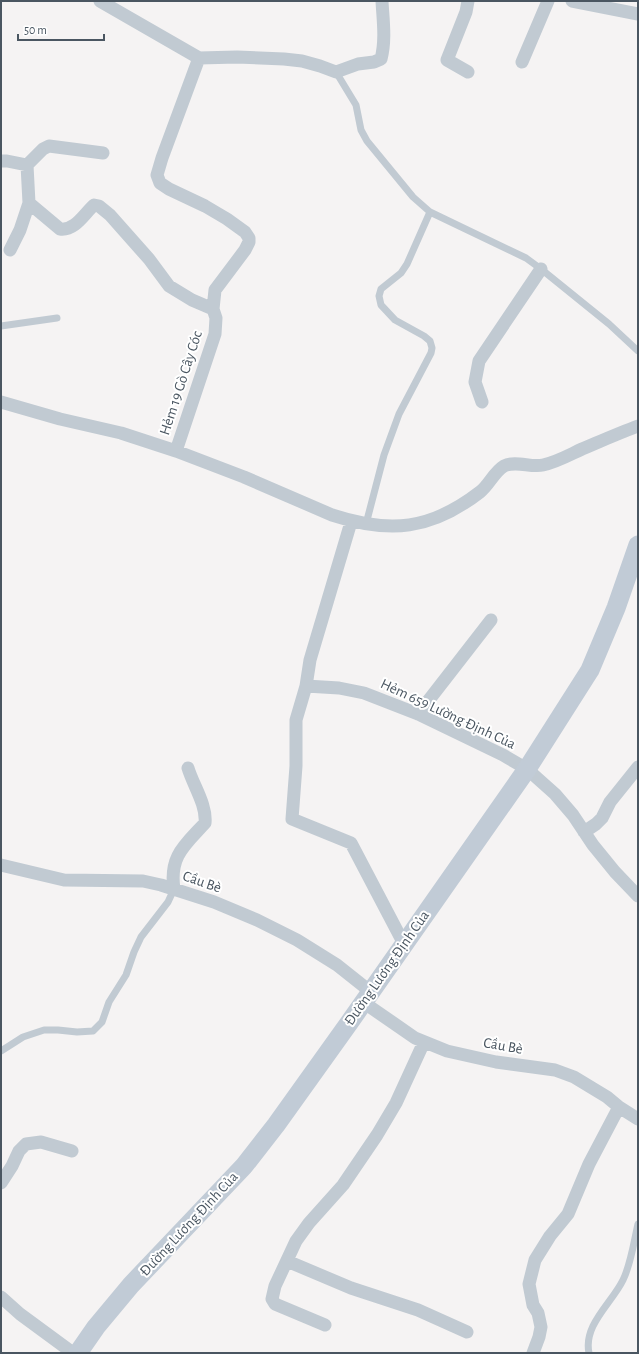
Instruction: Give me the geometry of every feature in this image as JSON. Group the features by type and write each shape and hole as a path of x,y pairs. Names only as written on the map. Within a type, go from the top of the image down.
{"street":[{"path":"100,1 199,58 237,57 284,59 302,61 336,72 358,64 374,62 381,59 384,29 382,1"},
{"path":"468,1 466,12 447,60 468,72"},
{"path":"522,62 548,1"},
{"path":"572,1 638,14"},
{"name":"Hẻm 19 Gò Cây Cóc","path":"176,451 215,334 216,318 213,309 215,290 245,250 249,242 249,238 245,232 205,206 169,189 160,183 157,175 177,115 199,58"},
{"path":"27,165 43,149 49,146 103,152"},
{"path":"1,161 27,165"},
{"path":"10,250 20,230 29,203 29,176 27,165"},
{"path":"29,203 60,229 65,230 78,222 94,205 99,206 110,215 149,259 169,286 192,300 213,309"},
{"path":"482,402 475,382 479,361 541,269"},
{"path":"1,402 60,419 121,433 176,451 220,467 351,522 398,526 428,522 450,512 473,498 486,487 503,466 511,464 533,467 557,461 638,426"},
{"path":"351,522 310,660 306,686 296,720 296,766 292,819 351,843 404,944"},
{"name":"Đường Lương Định Của","path":"72,1352 96,1327 131,1285 244,1166 367,997 527,769 590,670 616,608 638,545"},
{"path":"418,714 491,620"},
{"name":"Hẻm 659 Lường Định Của","path":"306,686 339,688 364,693 418,714 503,755 527,769 555,794 615,872 638,896"},
{"path":"584,832 602,818 610,802 638,767"},
{"path":"174,889 172,877 176,858 182,848 205,823 206,817 188,768"},
{"name":"Cầu Bè","path":"1,865 64,880 143,882 161,884 228,908 257,920 297,940 336,965 367,997 415,1038 447,1051 496,1062 555,1070 574,1077 607,1097 619,1107 638,1119"},
{"path":"326,1326 275,1304 272,1299 275,1286 296,1241 309,1223 343,1185 377,1135 396,1103 424,1042"},
{"path":"533,1353 541,1327 538,1313 533,1304 529,1284 535,1260 550,1236 568,1214 589,1164 619,1107"},
{"path":"1,1183 20,1151 26,1144 41,1142 72,1151"},
{"path":"287,1261 351,1288 418,1310 467,1332"},
{"path":"1,1297 20,1314 72,1352"}],"lane":[{"path":"336,72 356,105 361,130 367,141 414,197 430,212 526,258 609,324 638,351"},
{"path":"366,524 384,455 399,414 432,348 430,341 424,336 395,320 381,305 379,296 381,289 401,273 407,264 430,212"},
{"path":"1,326 57,318"},
{"path":"1,1051 23,1037 44,1030 77,1032 93,1031 102,1022 109,1002 126,975 141,936 168,902 174,889"},
{"path":"589,1353 587,1346 594,1325 624,1279 638,1224"}]}
